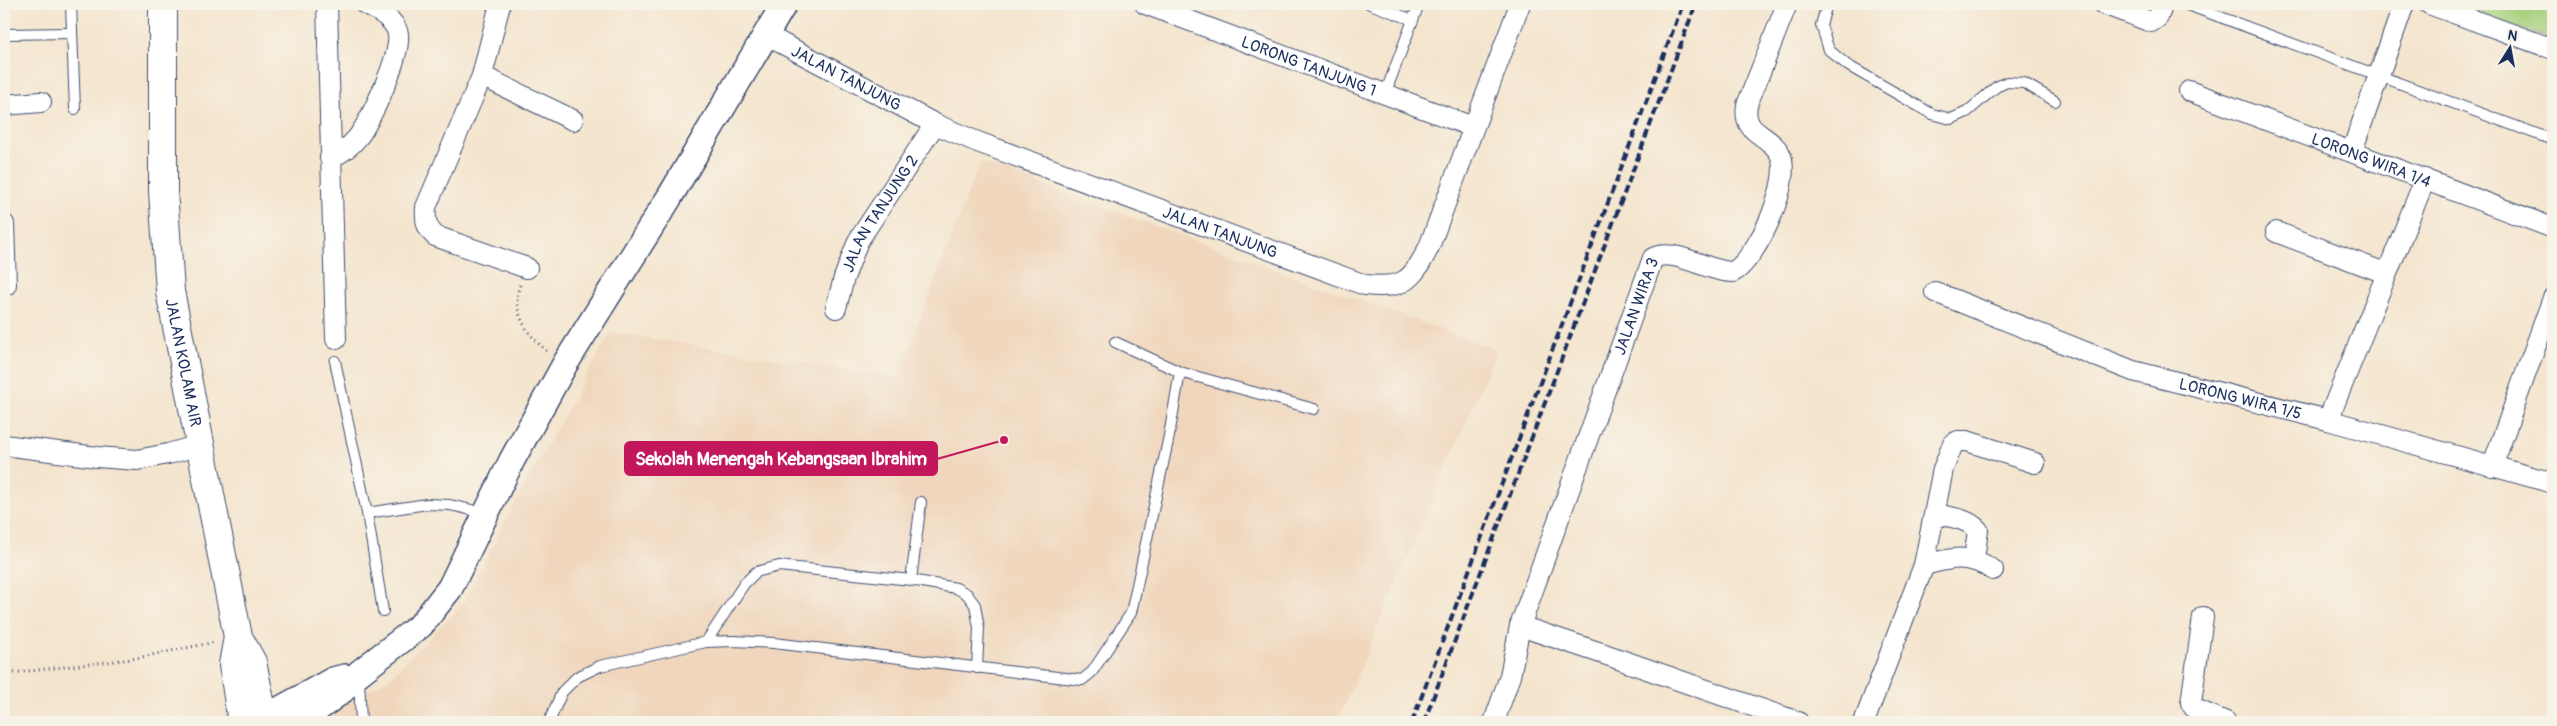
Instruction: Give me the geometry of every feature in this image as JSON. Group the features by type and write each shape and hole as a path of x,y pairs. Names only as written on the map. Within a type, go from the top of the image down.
{"main road":[{"name":"JALAN KOLAM AIR","path":"163,4 163,191 166,259 176,324 238,637 252,662 255,718"}],"street":[{"path":"327,4 336,339"},
{"path":"330,158 343,152 364,129 395,58 398,34 394,24 379,10 365,4"},
{"path":"500,4 482,76 426,207 425,219 428,229 436,236 526,268"},
{"path":"300,722 343,690 359,672 402,642 438,606 460,571 512,460 564,364 669,198 784,4"},
{"name":"LORONG TANJUNG 1","path":"1145,4 1473,127"},
{"name":"JALAN TANJUNG","path":"766,35 934,124 1035,164 1365,285 1396,286 1407,280 1416,271 1428,247 1520,4"},
{"name":"JALAN WIRA 3","path":"1494,722 1510,676 1520,626 1653,258 1666,254 1719,271 1732,272 1747,261 1762,238 1781,186 1782,161 1779,152 1750,126 1746,115 1747,104 1787,4"},
{"path":"2103,4 2152,22 2158,17 2163,4"},
{"path":"2352,151 2404,4"},
{"path":"2429,4 2553,49"},
{"path":"482,76 573,120"},
{"name":"LORONG WIRA 1/4","path":"2190,91 2553,228"},
{"path":"4,105 41,102"},
{"name":"JALAN TANJUNG 2","path":"836,308 846,271 858,241 934,124"},
{"path":"2328,420 2385,274 2425,179"},
{"path":"4,224 6,285"},
{"path":"2276,232 2385,274"},
{"name":"LORONG WIRA 1/5","path":"1935,292 2134,371 2328,420 2553,483"},
{"path":"2492,466 2553,298"},
{"path":"1864,722 1924,565 1948,452 1952,444 1958,441 1967,441 2035,463"},
{"path":"4,445 97,457 137,460 200,445"},
{"path":"1935,514 1973,524 1978,530 1974,559"},
{"path":"1924,565 1943,560 1974,559 1993,570"},
{"path":"2203,618 2192,703 2195,709 2226,722"},
{"path":"1520,626 1607,654 1789,721"},
{"path":"255,718 333,680 359,672"}],"lane":[{"path":"70,4 75,109"},
{"path":"1370,4 1413,20"},
{"path":"1385,94 1419,4"},
{"path":"1827,4 1820,25 1829,50 1847,65 1932,114 1951,119 1967,112 1996,87 2007,82 2024,83 2055,101"},
{"path":"2185,4 2553,140"},
{"path":"4,34 71,33"},
{"path":"1115,342 1180,372 1314,409"},
{"path":"335,361 367,513 384,611"},
{"path":"550,722 562,692 577,677 600,666 706,642 774,643 1078,681 1092,672 1131,613 1169,436 1180,372"},
{"path":"911,580 921,502"},
{"path":"367,513 427,504 450,505 486,513"},
{"path":"706,642 744,584 756,572 779,566 911,580 956,588 967,594 975,606 978,628 977,668"},
{"path":"359,672 361,722"}],"path":[{"path":"526,268 516,299 522,322 536,343 564,364"},
{"path":"4,674 132,659 238,637"}],"shaded area":[{"path":"980,162 1497,350 1337,722 331,722 337,707 389,679 462,605 516,501 611,332 898,378"}],"green space":[{"path":"2465,4 2553,4 2553,40 2463,8"}],"railway":[{"path":"1412,722 1683,4"},
{"path":"1424,722 1696,4"}],"place":[{"name":"Sekolah Menengah Kebangsaan Ibrahim","path":"1004,440"}]}
